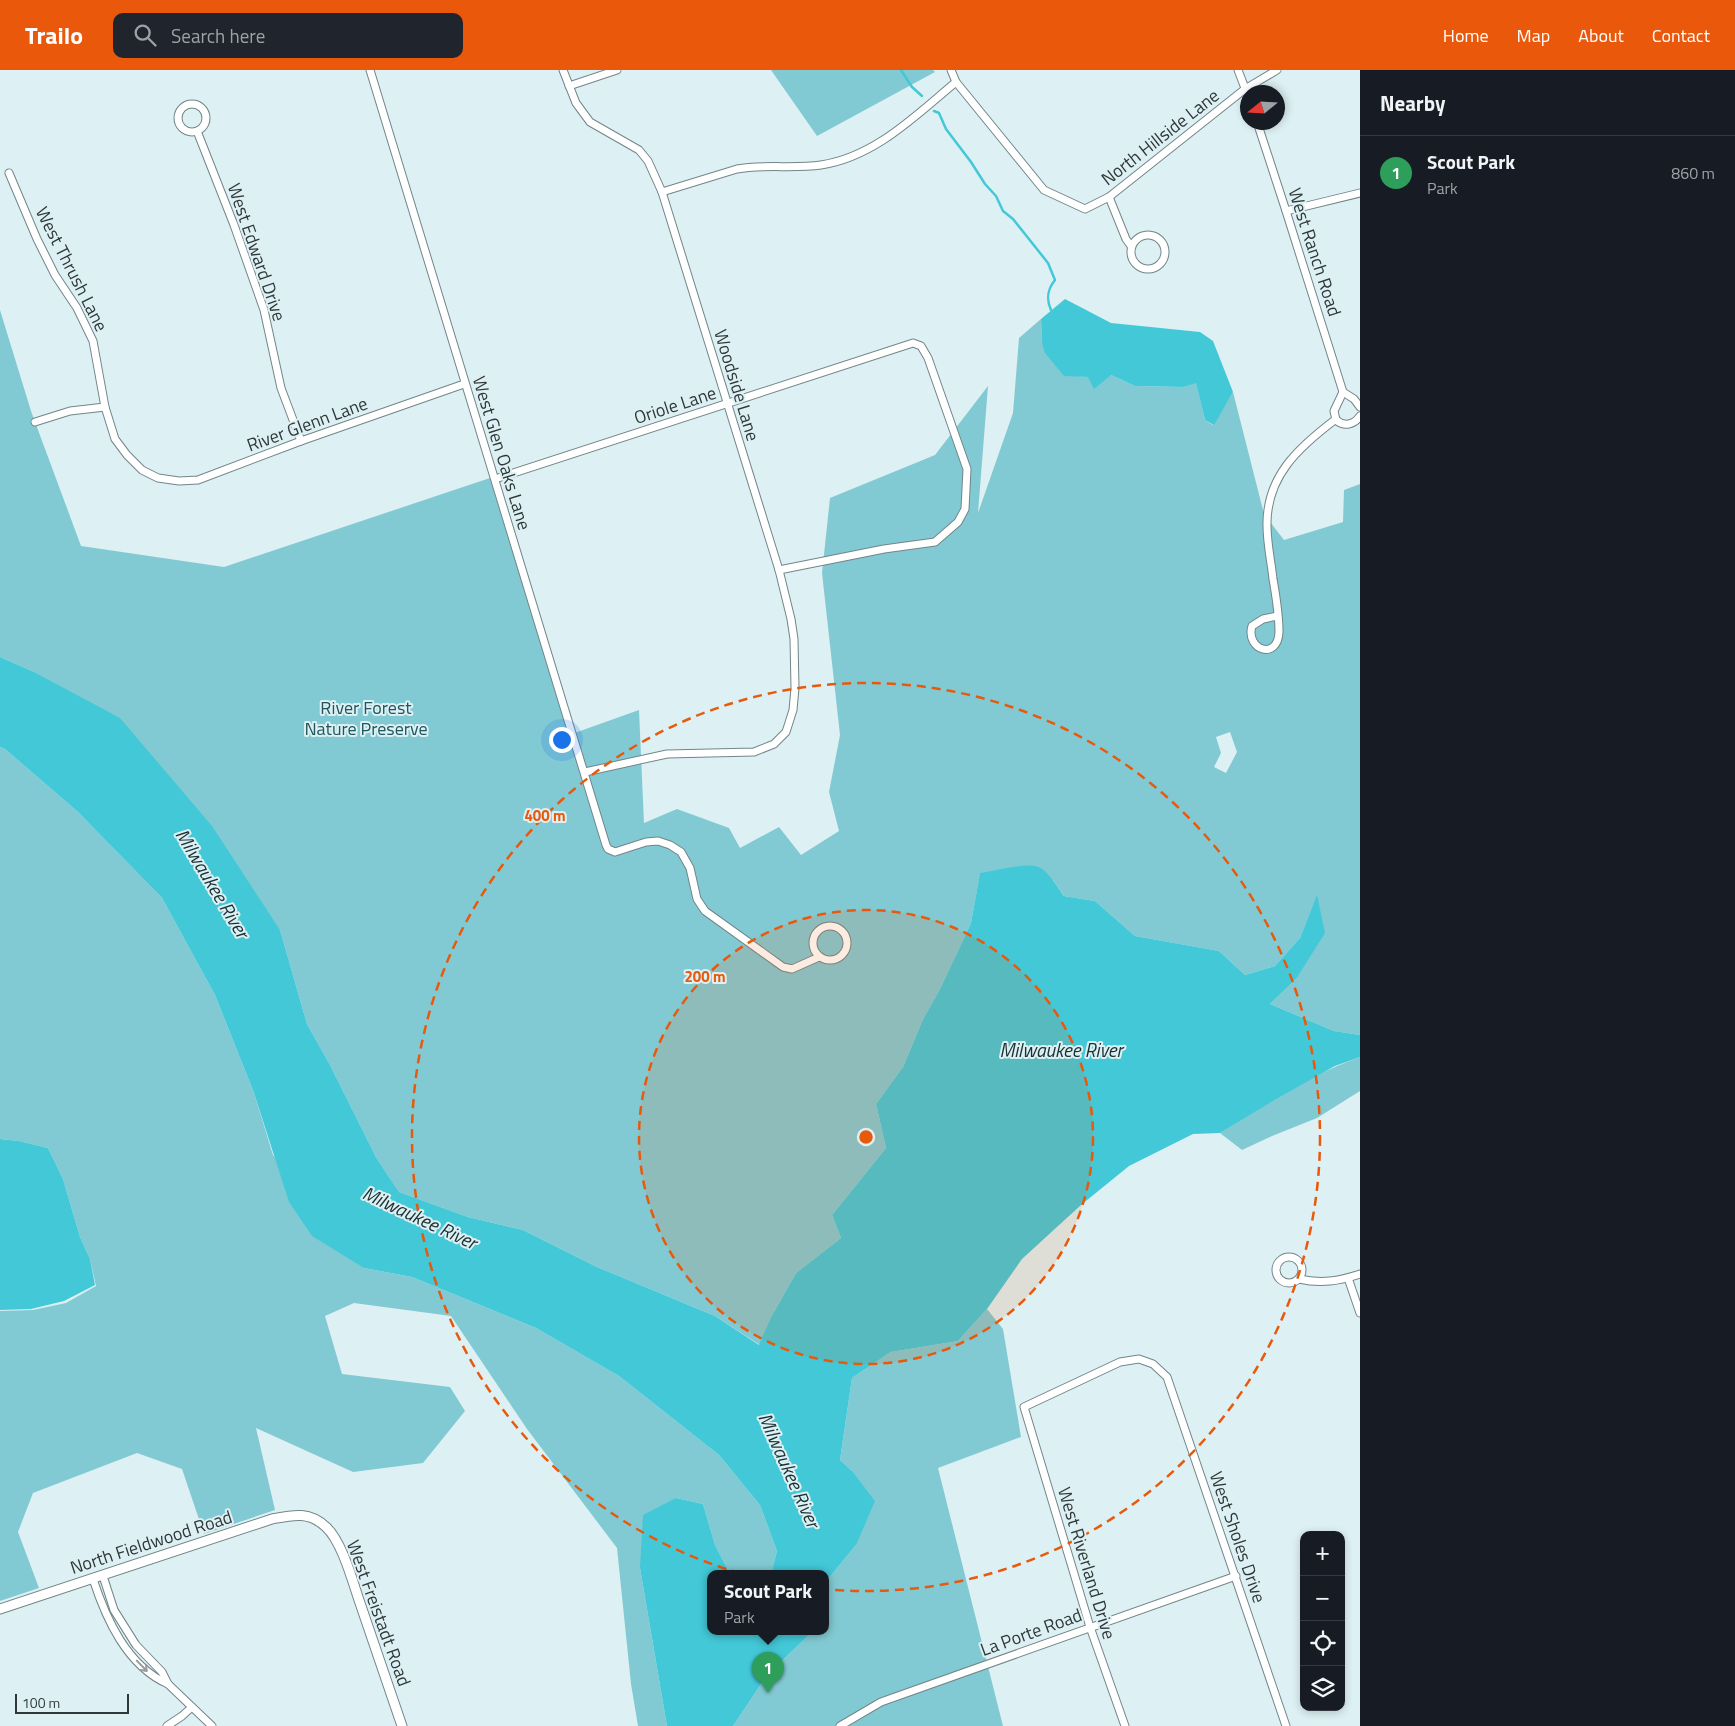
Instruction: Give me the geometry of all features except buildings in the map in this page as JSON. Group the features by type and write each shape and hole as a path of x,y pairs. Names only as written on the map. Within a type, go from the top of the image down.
{"street":[{"name":"West Glen Oaks Lane","path":"370,70 464,384 608,848 615,852 646,842 658,841 670,845 681,852 686,860 690,868 697,899 705,911 783,967 792,969 819,957"},
{"name":"Woodside Lane","path":"563,70 576,104 590,122 640,150 662,192 779,570 791,618 794,639 795,688 792,710 786,732 774,744 754,752 667,754 585,772"},
{"path":"569,86 617,70"},
{"path":"662,192 737,168 750,166 821,165 857,155 886,138 956,82 951,70"},
{"path":"1238,70 1243,85"},
{"name":"North Hillside Lane","path":"1256,85 1277,70"},
{"name":"North Hillside Lane","path":"956,82 1044,190 1085,208 1109,197 1240,97"},
{"path":"195,104 205,112 204,125 197,131 188,131 180,126 178,116 186,105 195,104"},
{"name":"West Ranch Road","path":"1259,130 1343,392"},
{"name":"West Edward Drive","path":"197,131 234,225 264,310 281,388 301,441"},
{"name":"West Thrush Lane","path":"9,173 37,239 55,275 77,308 92,341 105,407 115,439 142,470 158,478"},
{"path":"1286,211 1360,193"},
{"path":"1109,197 1126,240 1132,246 1132,257 1138,266 1153,268 1158,265 1164,256 1163,245 1155,236 1144,235 1138,237 1132,246"},
{"name":"Oriole Lane","path":"495,479 913,343 921,346 928,358 967,469 965,509 958,522 935,542 884,549 779,570"},
{"name":"River Glenn Lane","path":"158,478 179,481 198,480 301,441 464,384"},
{"path":"1360,407 1354,399 1343,392 1334,411 1336,419 1340,423 1350,424 1356,422 1360,416"},
{"path":"35,422 70,411 105,407"},
{"path":"1277,616 1252,626 1250,633 1254,643 1264,650 1272,648 1276,644 1279,632 1267,526 1268,508 1276,480 1292,457 1336,419"},
{"path":"827,926 833,926 843,932 847,942 844,953 830,961 819,957 815,953 813,942 817,932 827,926"},
{"path":"1298,1279 1319,1283 1360,1274"},
{"path":"1348,1278 1360,1313"},
{"name":"West Sholes Drive","path":"1024,1407 1120,1362 1139,1359 1153,1364 1167,1377 1286,1726"},
{"name":"West Riverland Drive","path":"1024,1407 1090,1626 1125,1726"},
{"name":"North Fieldwood Road","path":"0,1609 272,1519 299,1514 314,1519"},
{"name":"West Freistadt Road","path":"314,1519 326,1527 336,1540 349,1571 402,1726"},
{"path":"103,1576 114,1610 136,1645 162,1672 168,1684 212,1726"},
{"name":"La Porte Road","path":"840,1726 881,1702 1090,1626 1236,1576"},
{"path":"92,1579 117,1635 141,1666 154,1678 168,1684"},
{"path":"106,1614 114,1610"},
{"path":"129,1651 136,1645"},
{"path":"167,1726 192,1707"}],"green space":[{"path":"771,70 933,70 935,72 817,136"},
{"name":"River Forest Nature Preserve","path":"0,310 31,411 81,546 224,567 490,478 569,735 639,710 644,823 677,809 729,828 740,848 779,827 801,855 839,831 829,792 840,735 822,573 830,498 935,455 988,386 978,513 1013,413 1019,338 1041,319 1042,343 1064,375 1088,377 1111,375 1135,386 1183,387 1196,382 1205,420 1213,425 1233,392 1264,514 1284,540 1343,522 1344,490 1360,484 1360,1035 1334,1031 1270,1004 1296,979 1317,896 1300,938 1275,966 1245,975 1219,951 1135,936 1095,901 1064,896 1053,880 980,874 971,923 939,991 923,1019 903,1067 876,1104 886,1148 832,1215 841,1238 796,1273 770,1319 760,1345 715,1316 597,1267 523,1230 468,1217 399,1192 377,1159 330,1065 307,1024 280,930 48,681 32,671 0,657","holes":["1230,732 1237,752 1226,773 1214,767 1221,753 1216,737"]},
{"path":"0,747 5,749 78,812 162,898 215,995 254,1093 273,1155 364,1268 412,1277 536,1328 619,1376 719,1455 760,1505 777,1551 772,1570 728,1570 715,1545 703,1504 676,1498 640,1568 667,1726 638,1726 631,1684 617,1548 527,1429 451,1316 354,1303 325,1316 342,1374 450,1387 465,1411 423,1463 353,1472 256,1428 275,1510 204,1534 182,1469 137,1453 33,1493 18,1532 39,1588 0,1601 0,1311 33,1310 66,1303 96,1286 90,1259 80,1237 63,1179 48,1148 19,1141 0,1139"},
{"path":"1360,1057 1360,1091 1317,1118 1242,1150 1220,1133 1271,1101 1306,1082 1341,1064"},
{"path":"987,1309 1003,1329 1021,1437 938,1468 1003,1726 733,1726 767,1675 809,1635 829,1635 829,1578 856,1545 852,1471 840,1460 852,1378 891,1352 958,1341"}],"water":[{"path":"1065,299 1111,323 1200,332 1213,341 1233,392 1214,425 1205,420 1196,383 1183,387 1135,386 1111,375 1094,389 1088,377 1064,376 1045,353 1042,343 1041,319"},
{"name":"Milwaukee River","path":"0,657 32,671 120,718 212,826 280,930 307,1024 330,1065 377,1159 399,1192 468,1217 523,1230 597,1267 715,1316 759,1345 770,1319 796,1273 841,1238 832,1215 886,1148 876,1104 903,1067 923,1019 939,991 971,923 980,873 1018,866 1038,867 1049,875 1064,896 1095,901 1135,936 1219,951 1245,975 1275,966 1300,938 1317,895 1325,933 1296,979 1270,1004 1334,1031 1360,1035 1360,1057 1335,1066 1220,1133 1193,1134 1129,1166 1081,1205 1022,1259 987,1309 958,1341 891,1352 852,1378 840,1460 852,1471 875,1501 856,1545 829,1578 829,1570 772,1570 777,1551 760,1505 719,1455 619,1376 536,1328 412,1277 364,1268 312,1236 289,1202 254,1093 215,995 162,898 78,812 5,749 0,747"},
{"path":"0,1139 19,1141 48,1148 63,1179 80,1237 90,1259 95,1285 64,1301 31,1309 0,1310"},
{"path":"676,1498 703,1504 715,1545 728,1570 707,1570 707,1635 809,1635 767,1675 733,1726 667,1726 640,1568 643,1515"}],"waterway":[{"path":"901,70 912,87 922,96"},
{"path":"934,111 939,113 946,129 985,184 996,196 1003,211 1013,219 1048,263 1055,280 1050,287 1048,295 1051,310"}],"place":[{"name":"Scout Park","path":"768,1693"}]}
